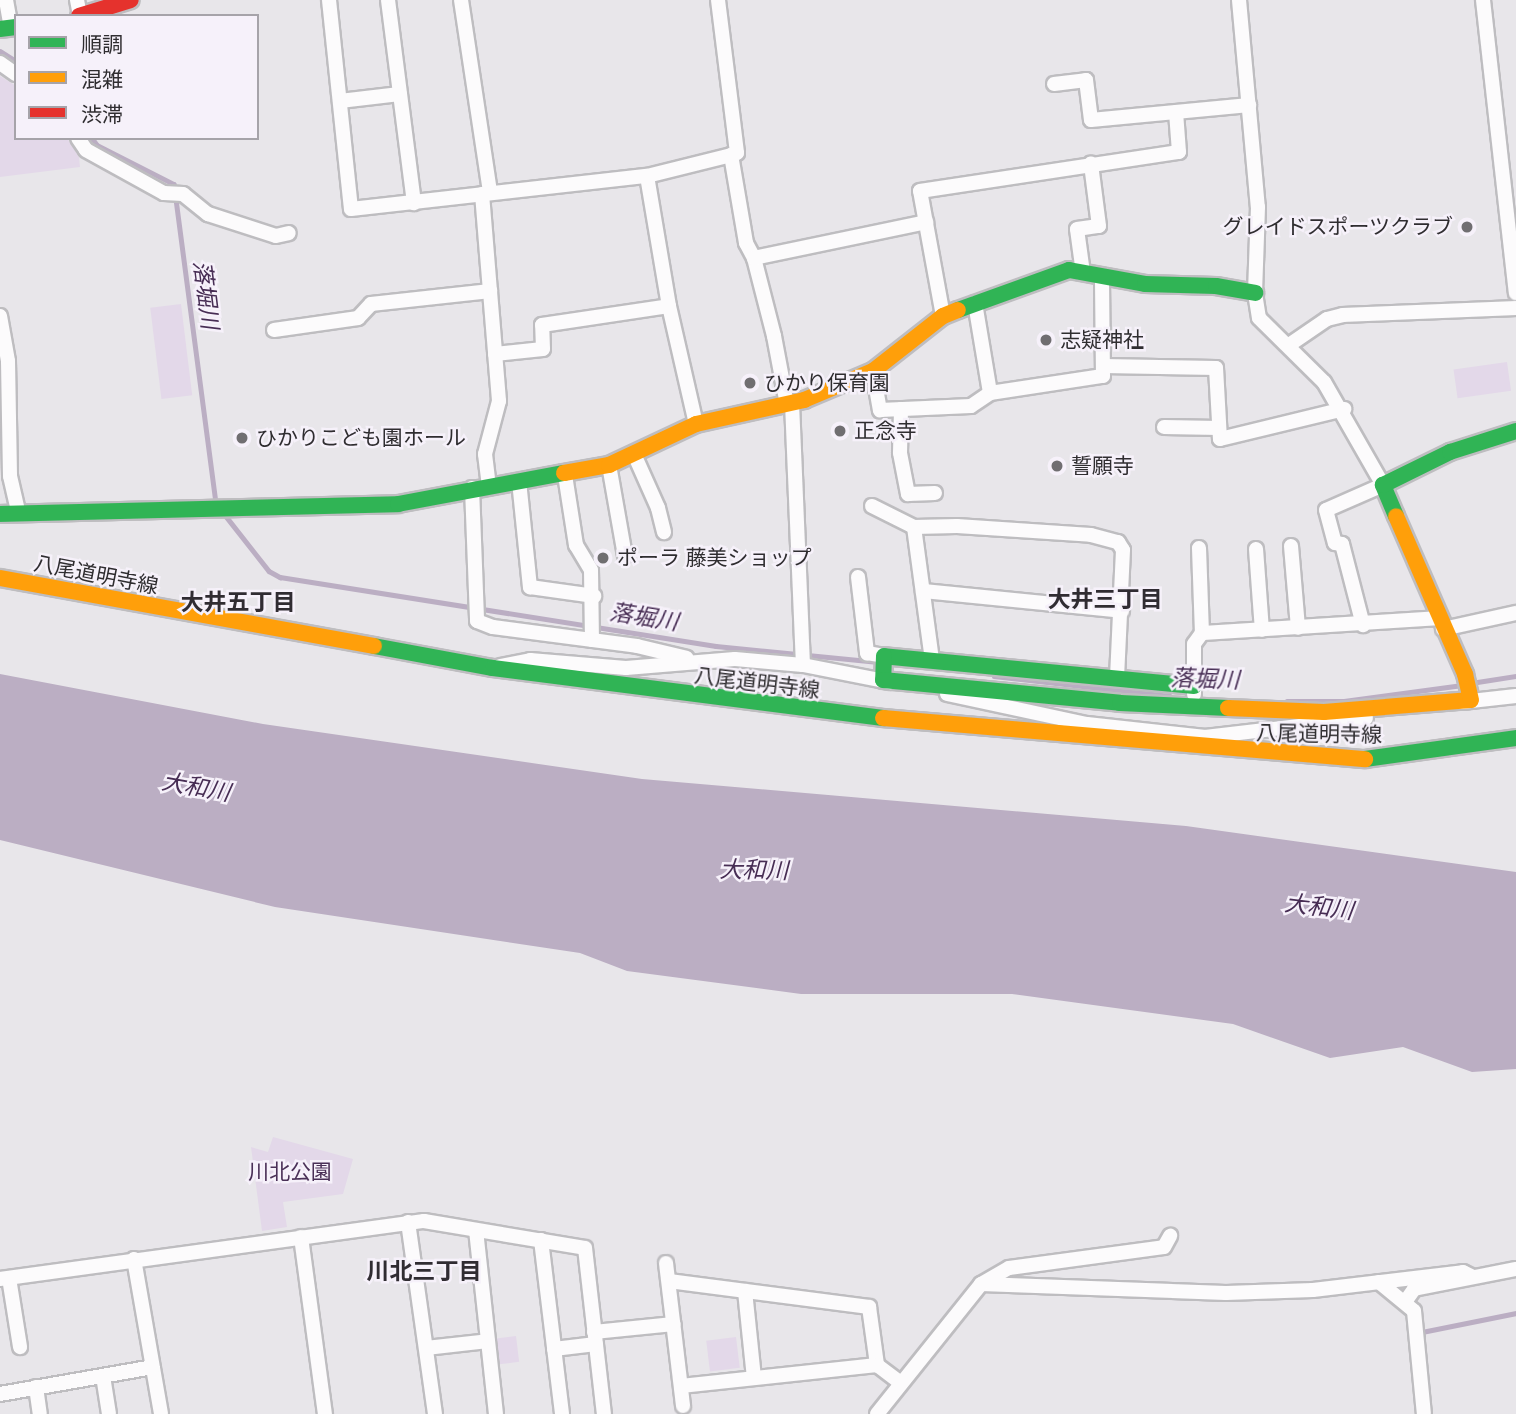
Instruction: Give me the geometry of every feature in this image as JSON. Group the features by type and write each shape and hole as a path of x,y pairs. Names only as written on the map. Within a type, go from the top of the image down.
{"street":[{"path":"6,0 9,28"},
{"path":"329,0 351,209 648,176 737,153 718,0"},
{"path":"388,0 414,203"},
{"path":"461,0 486,192 490,291 499,401 485,454 489,485"},
{"path":"1239,0 1258,207 1255,293 1259,318 1309,362 1344,409 1383,485 1469,690"},
{"path":"1482,0 1516,293"},
{"path":"86,14 124,1"},
{"path":"1054,84 1086,80 1091,120 1249,104"},
{"path":"340,101 400,94"},
{"path":"943,316 920,191 1179,152 1176,112"},
{"path":"79,140 86,150 208,214 276,236 289,233"},
{"path":"731,155 746,243 754,258 790,404 803,659"},
{"path":"1083,273 1077,229 1099,226 1091,164"},
{"path":"648,176 669,306 696,424"},
{"path":"754,258 926,222"},
{"path":"0,513 398,504 489,485 565,475 609,465 696,424 790,404 873,371 943,316 1051,274 1083,273 1255,293"},
{"path":"873,371 880,410 971,406 990,393 1103,376 1102,277"},
{"path":"274,330 358,318 371,304 490,291"},
{"path":"975,303 990,393"},
{"path":"495,354 543,349 542,325 669,306"},
{"path":"1289,345 1327,319 1343,315 1516,308"},
{"path":"0,316 8,361 5,476 18,512"},
{"path":"1103,366 1216,368 1220,439 1344,409"},
{"path":"901,409 900,453 908,494 935,493"},
{"path":"1164,427 1219,428"},
{"path":"1363,625 1342,544 1335,543 1326,510 1450,452 1516,431"},
{"path":"634,454 659,509 664,533"},
{"path":"609,465 625,556"},
{"path":"565,475 576,545 592,570 592,632"},
{"path":"519,481 530,587 594,596"},
{"path":"472,488 477,621 493,627 592,632 691,660"},
{"path":"872,506 914,527 1091,535 1118,542 1123,550 1117,679"},
{"path":"914,527 932,660"},
{"path":"1291,546 1298,628"},
{"path":"1194,697 1194,644 1202,634 1199,548"},
{"path":"1256,549 1262,631"},
{"path":"858,577 867,653 884,667 1145,740 1231,737 1398,715 1469,690"},
{"name":"八尾道明寺線","path":"0,578 493,668 841,715 1372,758 1516,738"},
{"path":"923,591 1122,611"},
{"path":"1202,634 1363,625 1441,624 1516,613"},
{"path":"493,668 530,660 626,668 691,660 803,659 1324,712 1469,690 1516,696"},
{"path":"884,667 932,660 1117,679 1194,697"},
{"path":"408,1222 435,1414"},
{"path":"20,1348 5,1279 408,1222 585,1248 604,1414"},
{"path":"476,1230 496,1414"},
{"path":"877,1414 981,1284 1009,1268 1164,1247 1170,1236"},
{"path":"301,1237 325,1414"},
{"path":"541,1240 562,1414"},
{"path":"134,1259 161,1414"},
{"path":"666,1263 683,1406"},
{"path":"1405,1301 1415,1289 1462,1283 1471,1276 1516,1269"},
{"path":"981,1284 1226,1293 1379,1282 1463,1272 1471,1276"},
{"path":"668,1281 869,1307 877,1365 901,1384"},
{"path":"1379,1282 1414,1311 1424,1414"},
{"path":"745,1291 754,1378"},
{"path":"554,1349 595,1338 674,1324"},
{"path":"426,1348 488,1341"},
{"path":"681,1386 877,1365"},
{"path":"0,1394 153,1367"},
{"path":"103,1376 108,1414"},
{"path":"36,1387 40,1414"}],"green space":[{"path":"0,76 14,85 14,140 68,140 79,157 80,167 0,177"},
{"path":"181,304 192,395 161,399 150,308"},
{"path":"1507,362 1511,391 1458,398 1454,370"},
{"name":"川北公園","path":"273,1137 353,1159 343,1194 283,1202 287,1227 262,1231 251,1147 268,1152"},
{"path":"516,1336 519,1362 495,1365 492,1339"},
{"path":"736,1337 740,1368 710,1371 706,1341"}],"water":[{"name":"大和川","path":"0,674 263,724 642,779 1186,826 1516,872 1516,1069 1472,1072 1403,1047 1330,1058 1233,1024 1012,994 801,994 627,971 580,953 275,907 0,840"}],"waterway":[{"name":"落堀川","path":"0,51 14,60"},
{"name":"落堀川","path":"93,140 97,145 174,184 216,502"},
{"name":"落堀川","path":"225,515 269,571 280,577 716,646 878,662"},
{"name":"落堀川","path":"994,676 1170,696"},
{"name":"落堀川","path":"1471,683 1516,676"},
{"name":"落堀川","path":"1287,701 1344,701 1462,685"},
{"path":"1423,1337 1422,1332 1516,1313"}],"traffic: fast":[{"path":"0,29 14,27"},
{"path":"958,310 1069,270 1145,284 1216,286 1255,293"},
{"path":"1396,516 1383,485 1450,452 1516,431"},
{"path":"0,514 398,504 564,473"},
{"path":"374,646 493,668 883,718"},
{"path":"1194,686 884,656 883,680 1120,703 1228,708"},
{"path":"1365,759 1516,738"}],"traffic: slow":[{"path":"564,473 609,465 696,424 804,400 873,371 943,316 958,310"},
{"path":"1228,708 1324,712 1471,700 1465,674 1396,516"},
{"path":"0,578 374,646"},
{"path":"883,718 1365,759"}],"traffic: jam":[{"path":"86,14 131,0"}],"place":[{"name":"グレイドスポーツクラブ","path":"1467,227"},
{"name":"志疑神社","path":"1046,340"},
{"name":"ひかり保育園","path":"750,383"},
{"name":"正念寺","path":"840,431"},
{"name":"ひかりこども園ホール","path":"242,438"},
{"name":"誓願寺","path":"1057,466"},
{"name":"ポーラ 藤美ショップ","path":"603,558"}],"district":[{"name":"大井三丁目","path":"1105,599"},
{"name":"大井五丁目","path":"238,602"},
{"name":"川北三丁目","path":"424,1271"}]}
